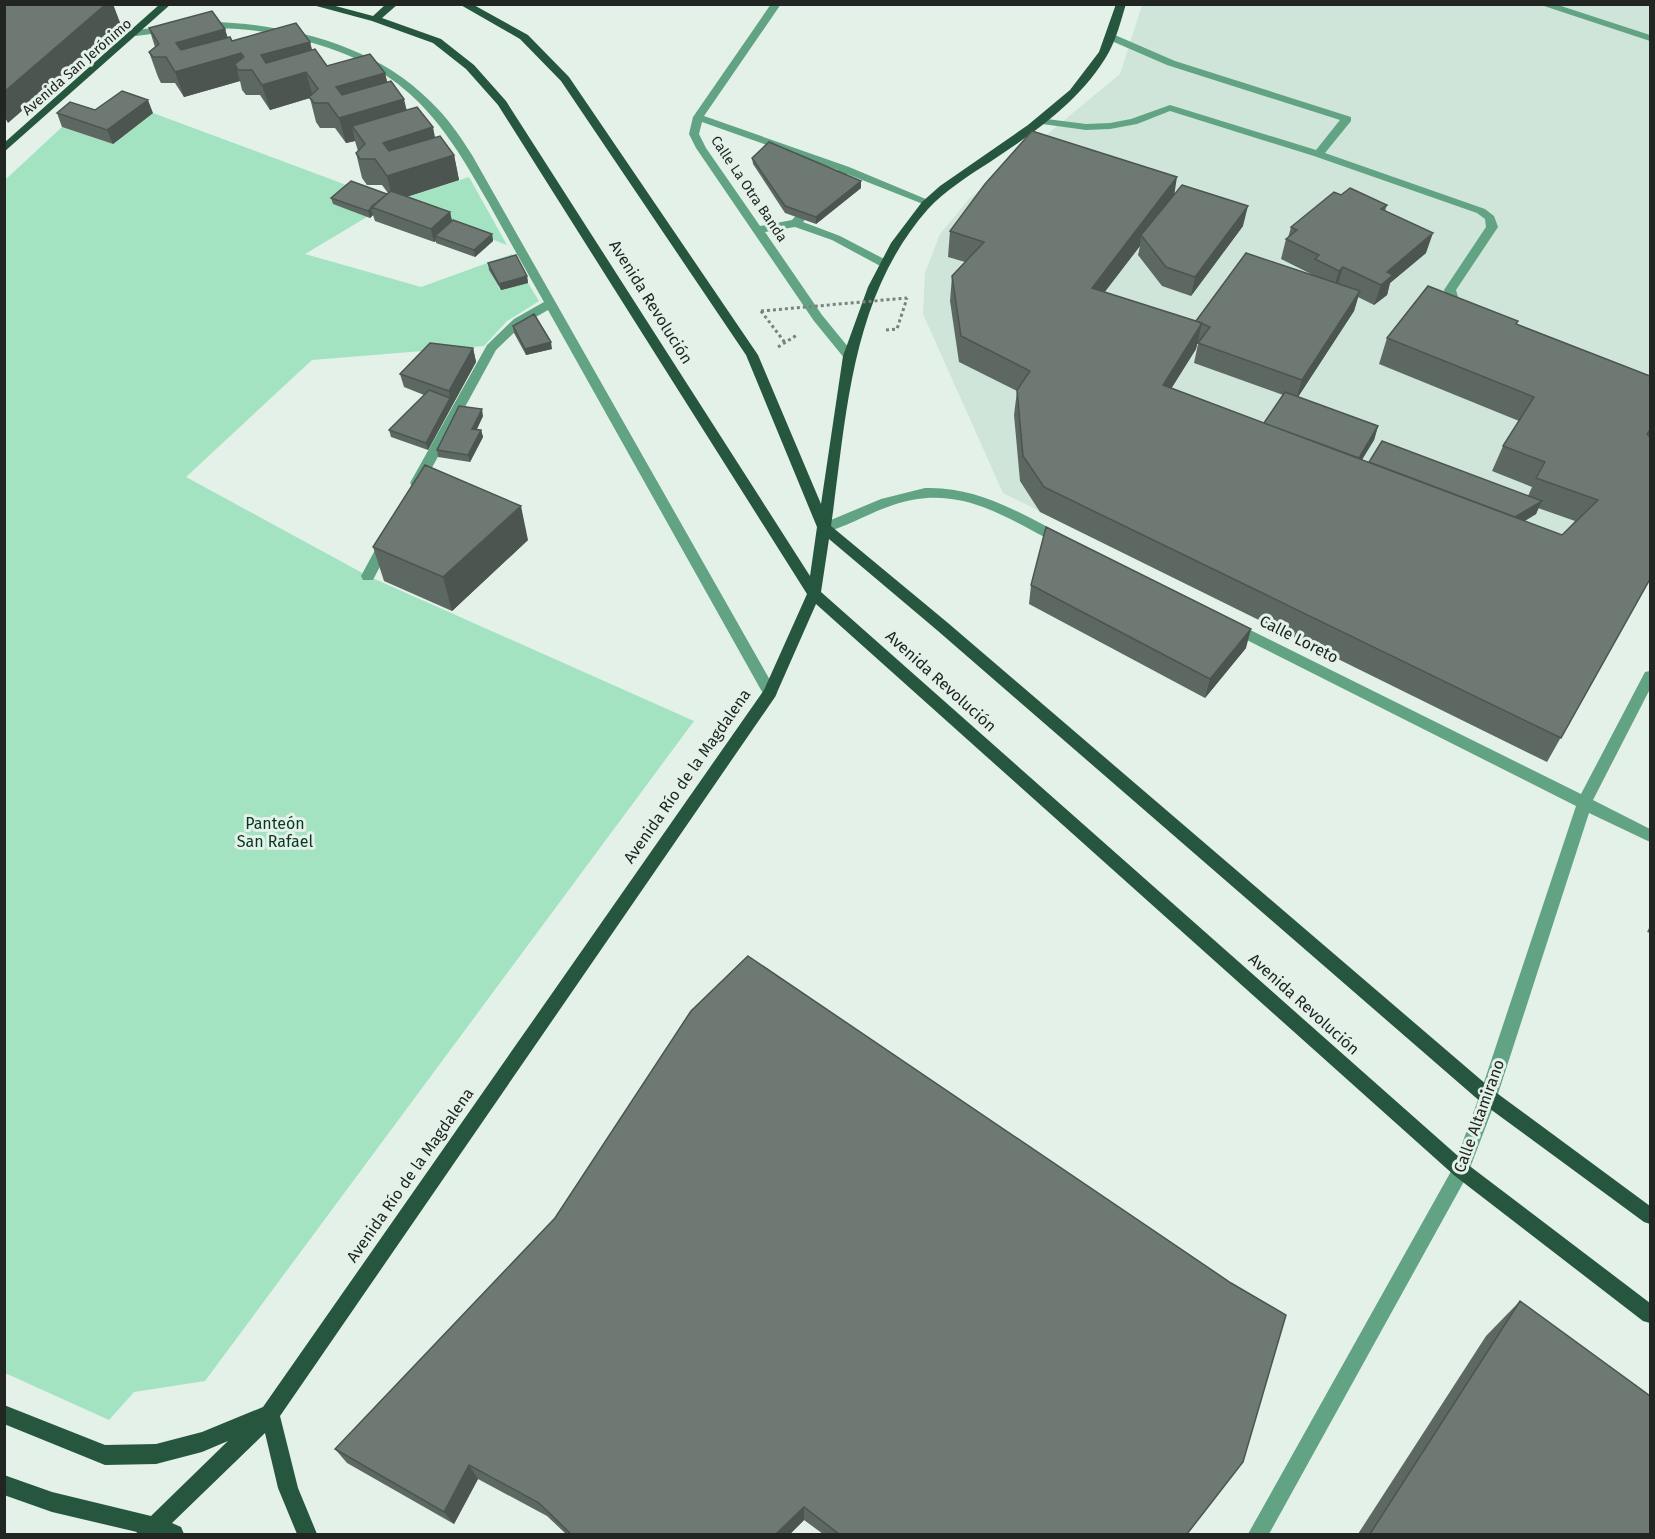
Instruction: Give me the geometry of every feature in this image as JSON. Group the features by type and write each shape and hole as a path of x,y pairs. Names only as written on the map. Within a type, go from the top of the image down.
{"main road":[{"name":"Avenida San Jerónimo","path":"4,148 166,4"},
{"name":"Avenida Revolución","path":"314,4 375,19 437,41 470,67 502,103 814,594 1461,1170 1650,1314"},
{"path":"375,19 393,4"},
{"path":"464,4 524,38 565,79 752,355 824,528 952,634 1488,1097 1650,1216"},
{"name":"Avenida Río de la Magdalena","path":"158,1532 270,1414 770,693 814,594 849,356 856,331 884,264 910,222 927,202 1039,121 1085,81 1104,52 1121,4"},
{"path":"4,1414 105,1455 156,1454 202,1442 270,1414 288,1488 307,1534"},
{"path":"4,1485 52,1502 158,1532"}],"street":[{"path":"776,4 698,117 845,169 927,202"},
{"path":"1543,4 1650,38"},
{"path":"136,33 207,25 273,31 335,45 381,68 421,97 454,134 770,693"},
{"path":"1110,37 1171,63 1347,119 1318,154"},
{"path":"1039,121 1086,127 1110,126 1133,122 1170,108 1318,154 1481,212 1490,218 1492,227 1450,290 1454,302 1469,311"},
{"name":"Calle La Otra Banda","path":"698,117 694,134 701,148 818,318 849,356"},
{"path":"796,223 845,169"},
{"path":"758,230 796,223 836,238 884,264"},
{"path":"413,492 491,348 518,322 550,304"},
{"path":"824,528 912,495 945,493 961,495 992,506 1076,548"},
{"path":"368,576 390,534"},
{"name":"Calle Loreto","path":"1214,617 1585,802 1650,837"},
{"name":"Calle Altamirano","path":"1258,1534 1461,1170 1488,1097 1585,802 1650,676"}],"path":[{"path":"786,344 761,311 907,298 897,329"},
{"path":"752,355 786,344 818,318"}],"shaded area":[{"path":"1142,5 1650,5 1650,579 1547,762 1003,493 923,314 925,273 940,234 969,199 1120,74"}],"green space":[{"name":"Panteón San Rafael","path":"153,113 392,202 305,254 421,287 512,254 517,262 490,270 500,290 528,283 539,301 507,321 484,346 312,360 186,477 368,576 694,721 205,1381 134,1392 109,1420 5,1373 5,180 62,127 113,144"},
{"path":"469,177 507,245 392,202"}],"building":[{"path":"4,4 106,4 4,92"},
{"path":"212,11 225,29 176,43 181,50 230,37 232,41 296,23 310,42 261,55 266,63 315,49 327,66 370,54 385,73 336,87 342,95 391,81 404,99 339,118 328,103 314,103 309,97 318,89 306,72 262,85 252,70 238,70 235,64 244,57 241,53 175,72 166,57 153,57 149,52 159,44 149,28"},
{"path":"122,91 148,100 107,130 57,113 70,102 95,110"},
{"path":"417,107 433,127 383,143 389,151 440,136 454,155 387,176 375,159 360,159 356,153 365,144 352,126"},
{"path":"1032,131 1177,177 1092,288 1202,323 1163,385 1562,535 1598,500 1536,478 1545,462 1503,446 1534,397 1387,338 1428,286 1518,321 1516,324 1650,376 1650,430 1647,434 1650,437 1650,579 1561,738 1044,487 1023,456 1017,390 1030,371 961,336 952,276 984,242 950,231 985,184"},
{"path":"769,142 861,181 816,217 785,206 752,158"},
{"path":"351,181 387,194 368,211 331,198"},
{"path":"1182,185 1248,206 1195,277 1166,267 1141,235"},
{"path":"1350,188 1387,205 1381,209 1433,233 1387,272 1393,275 1381,285 1343,267 1339,271 1315,259 1319,255 1286,239 1297,230 1291,227 1334,192 1341,195"},
{"path":"391,191 450,212 431,229 371,207"},
{"path":"453,220 492,234 474,250 435,236"},
{"path":"1246,253 1360,291 1302,380 1198,343 1210,327 1196,321"},
{"path":"516,255 527,276 499,284 488,263"},
{"path":"534,314 551,342 525,349 513,326"},
{"path":"430,343 473,348 449,391 400,374"},
{"path":"429,390 450,398 426,443 389,430"},
{"path":"1285,392 1378,426 1359,458 1264,423"},
{"path":"459,406 482,409 472,429 481,430 468,455 437,450"},
{"path":"1382,441 1542,501 1515,517 1369,462"},
{"path":"425,465 521,506 443,577 373,547"},
{"path":"1046,527 1251,629 1210,679 1031,585"},
{"path":"748,956 1231,1283 1286,1315 1243,1462 1187,1534 839,1534 804,1507 776,1534 571,1534 539,1503 469,1465 444,1512 335,1449 555,1218 691,1011"},
{"path":"1520,1301 1650,1396 1650,1534 1370,1534"}]}
